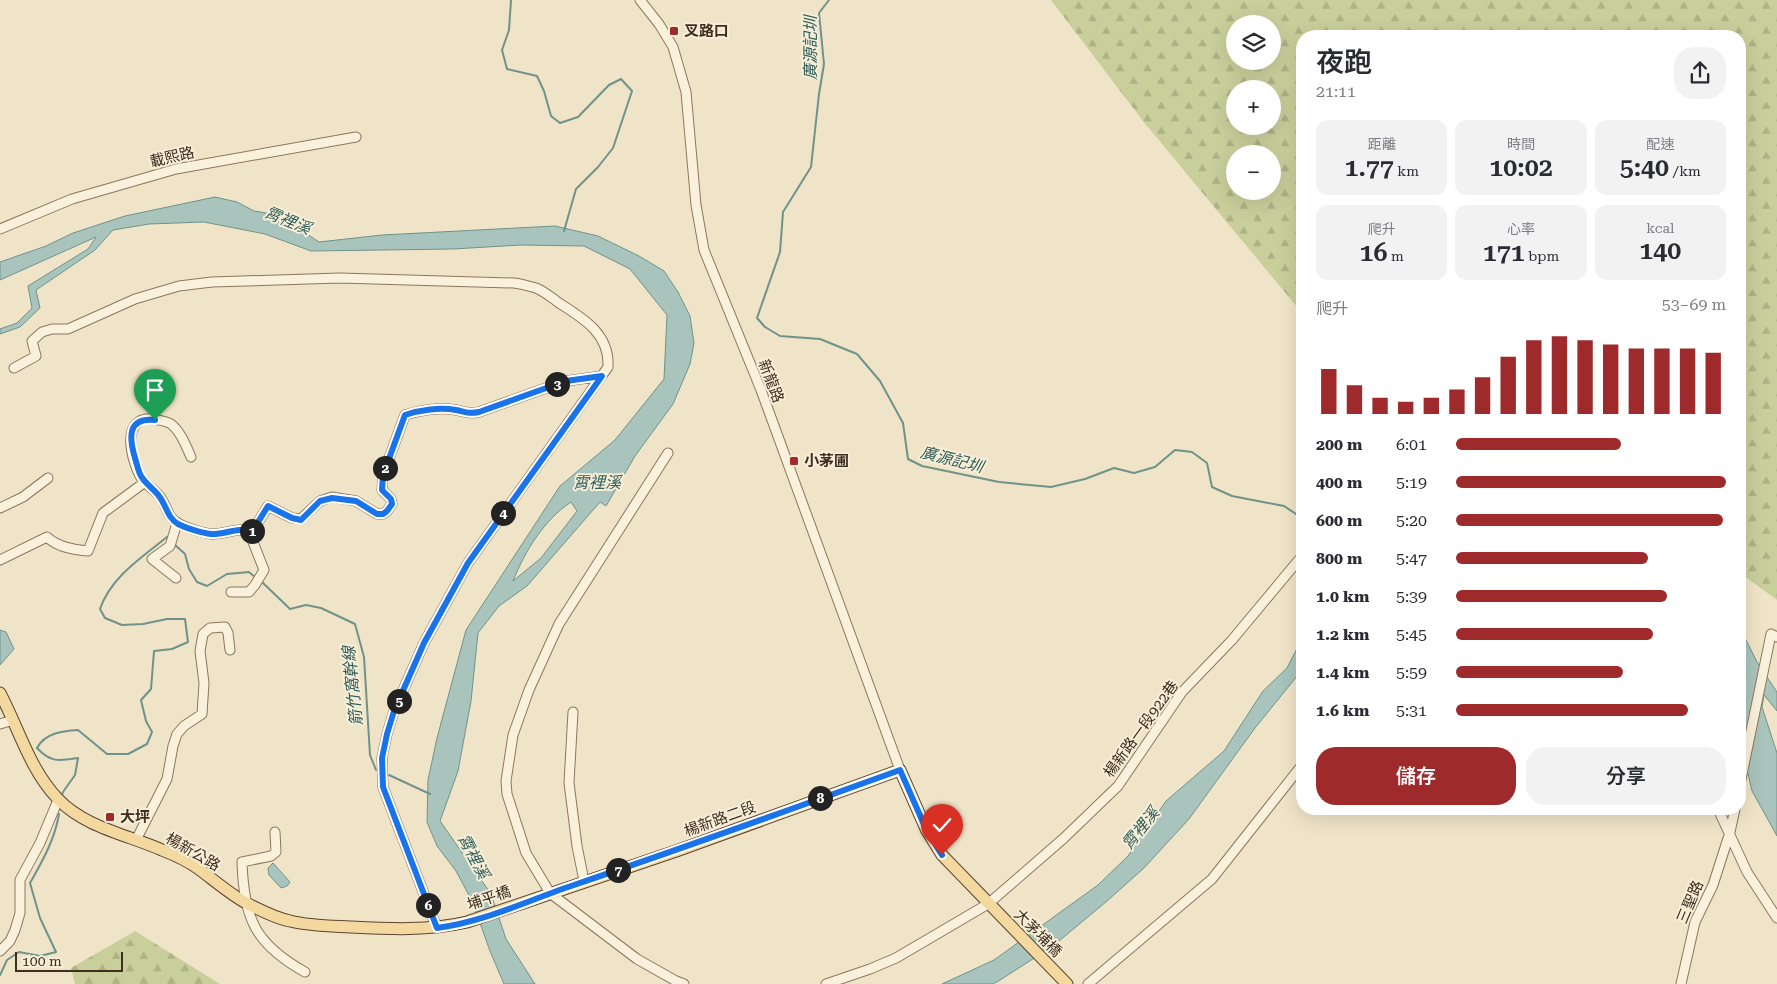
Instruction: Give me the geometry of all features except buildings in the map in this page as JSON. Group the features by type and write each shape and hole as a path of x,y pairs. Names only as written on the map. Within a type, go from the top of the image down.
{"main road":[{"name":"楊新公路","path":"0,694 40,776 58,800 79,816 180,858 246,903 276,917 308,924 437,928"},
{"name":"楊新路二段","path":"550,893 679,850 900,770"},
{"name":"大茅埔橋","path":"900,770 926,829 942,855 1067,984"},
{"name":"埔平橋","path":"437,928 467,922 550,893"}],"street":[{"name":"新龍路","path":"640,0 659,24 673,47 686,92 696,196 704,250 761,390 900,770"},
{"name":"載熙路","path":"0,229 72,199 176,169 356,137"},
{"path":"14,368 36,356 32,342 42,332 52,329 68,329 135,299 180,286 212,282 340,278 514,283 538,289 576,314 593,328 602,339 608,355 608,367 468,563 424,643 394,711 387,734 382,758 383,787 437,928"},
{"path":"231,592 249,592 256,585 264,570 253,542 252,532 268,506 292,518 301,520 320,501 332,498 356,501 377,514 383,514 387,511 392,504 391,499 382,490 383,475 405,415 430,410 455,410 467,414 479,412 566,381 602,376"},
{"path":"191,457 184,440 171,424 146,419 137,422 132,431 130,443 140,475 161,498 168,515 177,523 210,534 244,529 252,532"},
{"path":"668,453 559,624 529,690 513,735 506,781 506,794 526,853 550,893 637,959 684,984"},
{"path":"0,508 22,497 48,478"},
{"path":"0,560 47,537 75,550 88,551 104,513 145,482"},
{"path":"176,578 152,559 170,546 177,523"},
{"name":"楊新路一段922巷","path":"826,984 896,958 988,904 1064,838 1118,786 1182,692 1232,640 1296,563"},
{"path":"136,840 167,779 177,734 184,726 202,714 204,683 200,651 203,634 210,628 224,627 228,633 230,650"},
{"path":"1746,755 1771,634 1777,637"},
{"path":"573,712 569,783 577,846 584,881"},
{"path":"0,724 13,720"},
{"path":"1088,984 1212,879 1296,773"},
{"path":"0,951 10,941 20,914 20,880 40,843 58,800"},
{"path":"1721,815 1747,872 1777,918"},
{"name":"三聖路","path":"1681,984 1694,922 1713,885 1734,815"},
{"path":"275,832 276,852 271,856 242,862 246,903 255,930 278,955 305,972"}],"green space":[{"path":"1051,0 1777,0 1777,600 1746,577 1746,30 1296,30 1296,306 1143,121"},
{"path":"135,931 220,984 75,984 71,968"}],"water":[{"name":"霄裡溪","path":"215,197 237,202 254,211 279,215 319,242 382,235 555,226 598,236 639,256 664,271 678,292 690,316 694,343 690,364 673,404 635,456 606,506 600,502 527,586 499,606 478,633 471,701 458,771 440,821 491,894 506,939 535,984 504,984 472,901 456,871 437,846 427,822 428,780 437,738 466,630 560,486 615,440 664,379 667,315 630,269 584,246 521,245 453,249 311,251 265,234 204,222 149,224 113,230 95,250 36,290 40,308 20,327 0,334 0,329 17,323 32,308 28,286 88,249 96,237 0,280 0,262 46,246 73,233 125,216","holes":["571,502 577,511 541,558 513,581 536,537 552,518"]},
{"path":"0,630 6,632 14,649 0,665"},
{"path":"1746,640 1757,662 1777,692 1777,711 1764,695 1762,707 1777,753 1777,836 1752,791 1746,765"},
{"name":"霄裡溪","path":"1296,651 1296,677 1255,728 1189,819 1144,868 1053,946 997,982 992,984 942,984 994,960 1098,885 1128,856 1166,801 1224,751 1263,691 1287,668"},
{"path":"273,863 290,882 287,886 281,888 269,875 268,868"}],"waterway":[{"path":"511,0 509,30 502,50 507,69 537,76 544,91 551,116 560,123 578,117 609,85 621,79 632,91 613,148 598,167 576,189 564,231"},
{"name":"廣源記圳","path":"829,0 819,13 824,64 811,167 783,212 780,252 757,318 765,327 780,336 820,339 857,354 880,381 903,423 908,459 922,466 999,482 1051,487 1085,479 1114,468 1134,473 1155,467 1175,450 1192,452 1207,463 1212,487 1232,496 1284,506 1296,514"},
{"name":"箭竹窩幹線","path":"62,795 75,775 78,758 56,760 42,753 37,748 49,736 60,732 78,730 107,754 128,754 147,744 152,732 146,721 141,700 151,689 154,651 172,649 188,642 185,619 167,619 143,624 122,625 105,618 100,609 111,587 119,578 167,537 169,539"},
{"name":"箭竹窩幹線","path":"174,544 185,554 189,569 197,582 207,586 227,574 249,572 255,577"},
{"name":"箭竹窩幹線","path":"261,581 290,609 306,605 321,608 355,624 364,657 370,755 376,770"},
{"name":"箭竹窩幹線","path":"389,775 430,794"},
{"name":"箭竹窩幹線","path":"0,975 7,960 19,952 40,956 56,952 40,918 30,883 51,841 59,814"}],"place":[{"name":"叉路口","path":"674,31"},
{"name":"小茅圃","path":"794,461"},
{"name":"大坪","path":"110,817"}],"route":[{"path":"155,420 146,419 137,422 133,428 130,443 140,475 161,498 168,515 177,523 210,534 244,529 252,532 268,506 292,518 301,520 320,501 332,498 356,501 377,514 383,514 387,511 392,504 391,499 382,490 383,475 399,427 405,415 430,410 455,410 467,414 479,412 566,381 602,376 468,563 424,643 394,711 387,734 382,758 383,787 437,928 482,918 679,850 900,770 926,829 942,855"}]}
